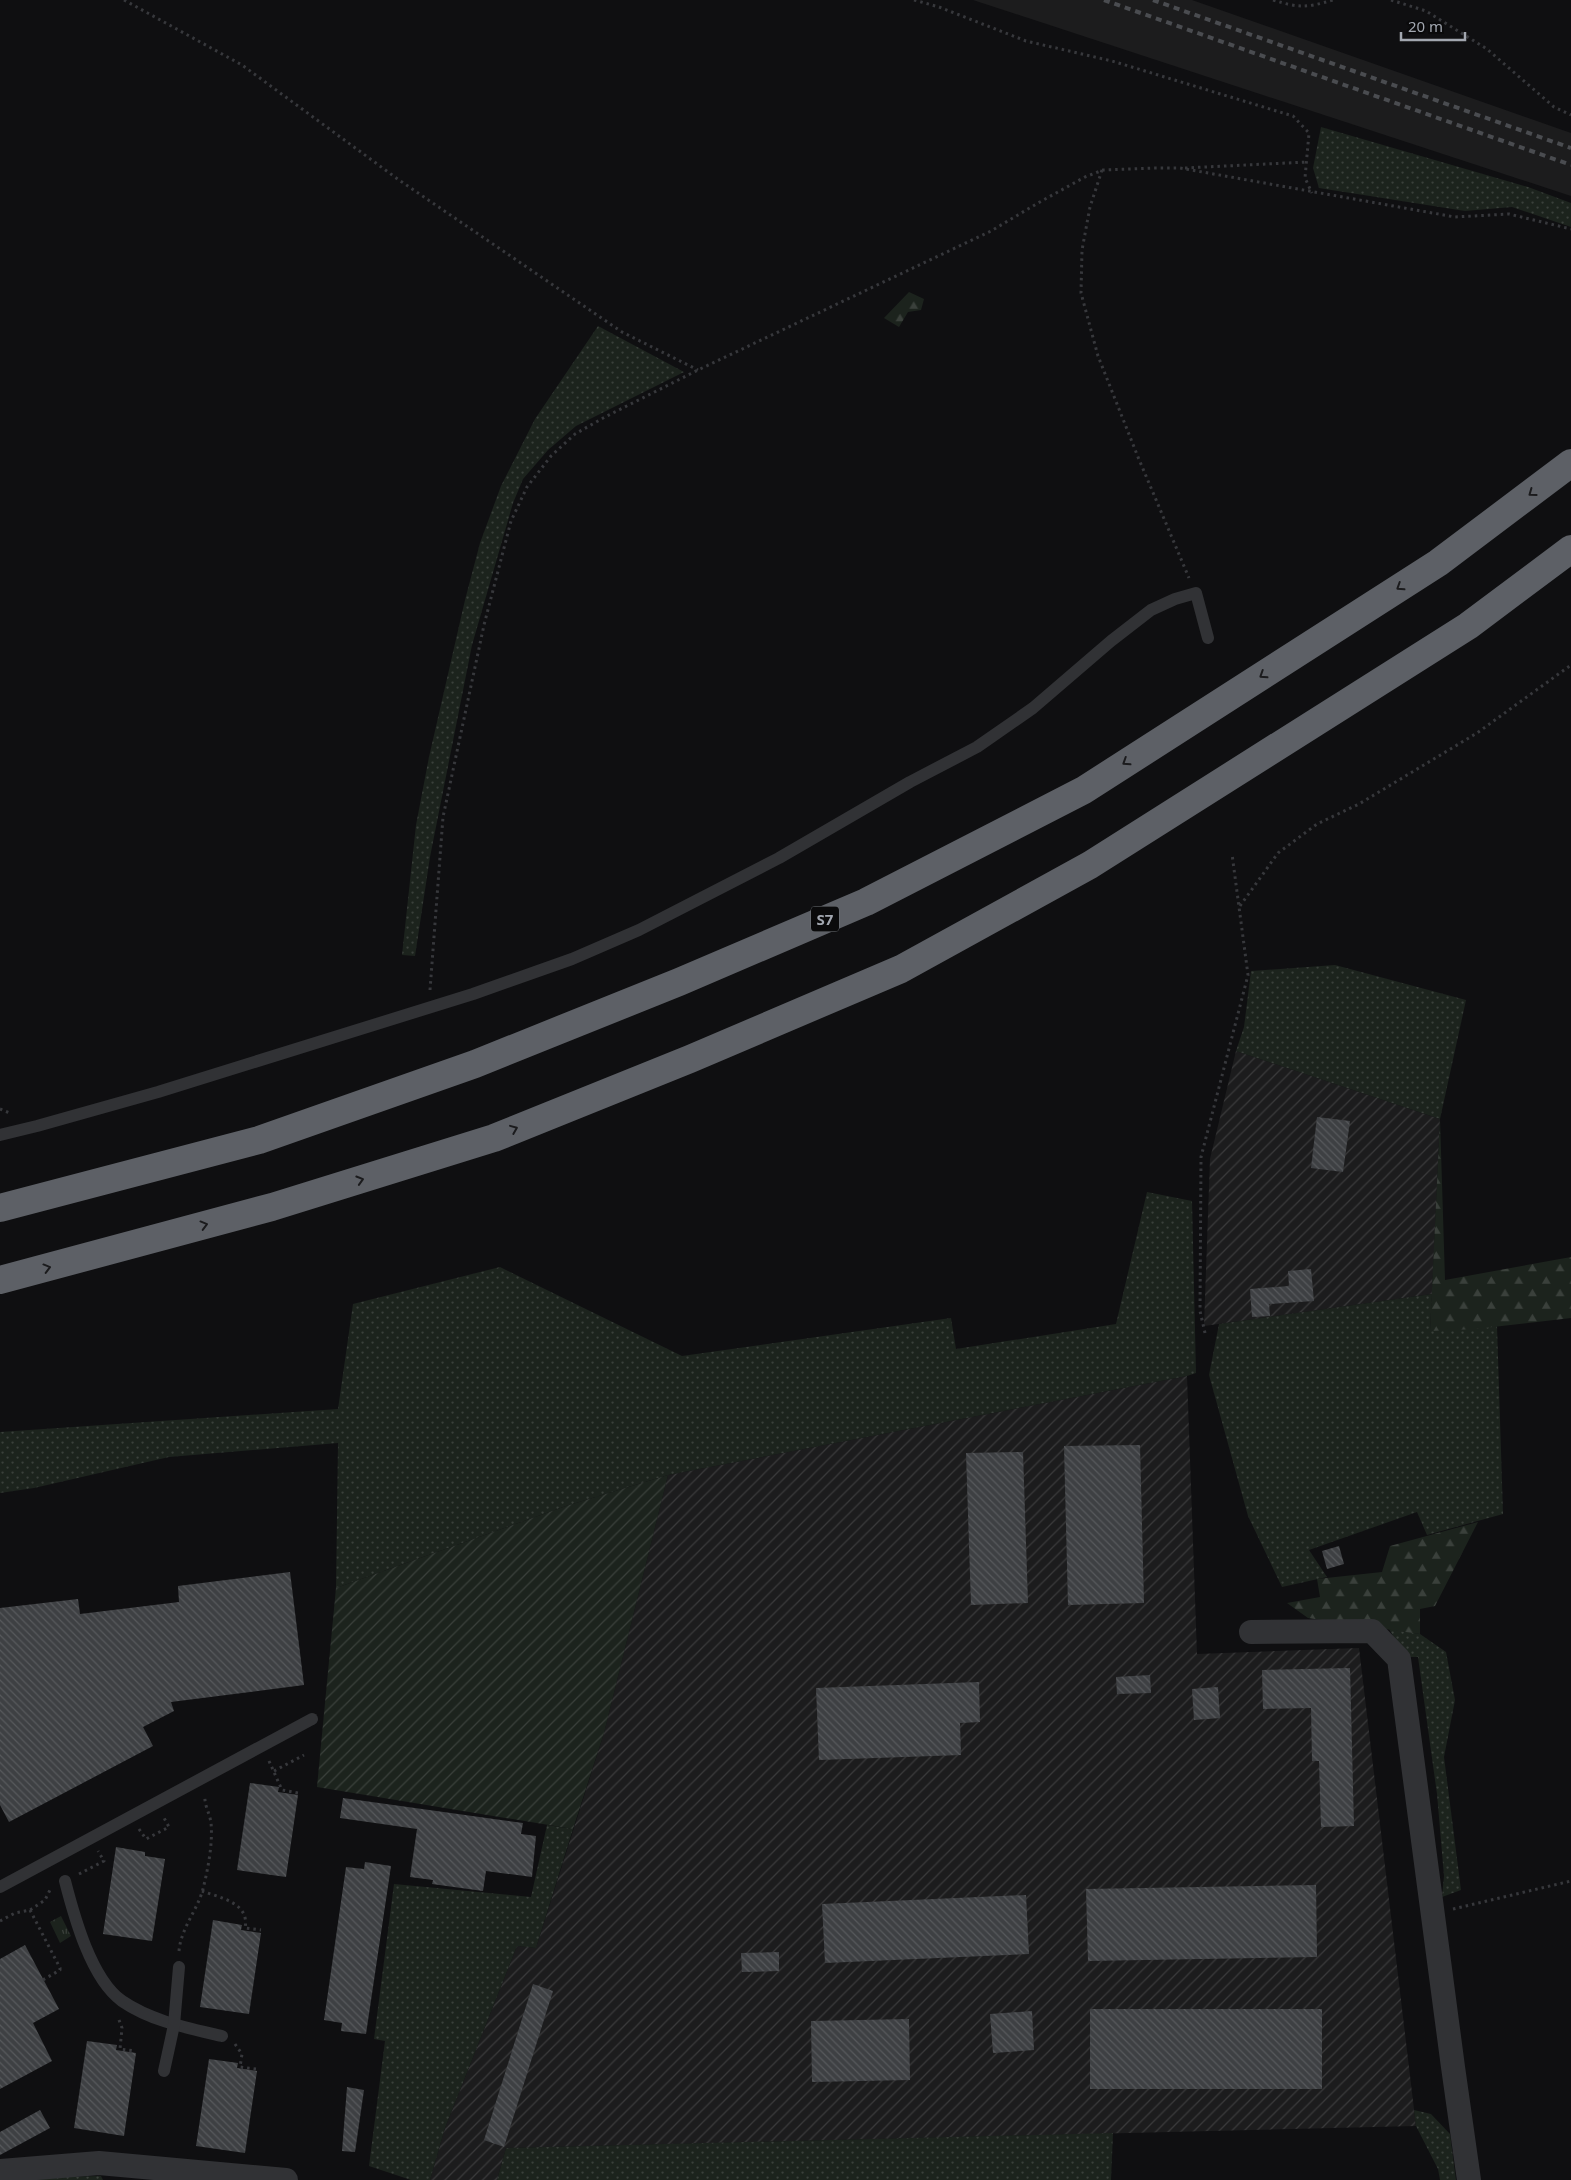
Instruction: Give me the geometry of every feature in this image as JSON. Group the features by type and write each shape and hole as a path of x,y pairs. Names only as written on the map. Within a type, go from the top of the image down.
{"highway":[{"name":"S7","path":"0,1208 268,1137 501,1053 679,982 866,902 1084,790 1438,563 1571,463"},
{"path":"0,1280 272,1207 494,1138 690,1059 901,969 1090,865 1468,626 1571,550"}],"street":[{"path":"1251,1632 1372,1632 1400,1659 1469,2180"},
{"path":"0,2171 99,2163 202,2174 286,2180"}],"lane":[{"path":"0,1135 148,1094 473,994 597,948 639,930 779,858 910,782 977,747 1033,708 1111,641 1151,610 1175,599 1196,593 1208,638"},
{"path":"0,1887 312,1719"},
{"path":"65,1881 74,1916 85,1946 100,1976 120,2000 140,2011 174,2025 222,2036"},
{"path":"164,2071 174,2025 180,1967"}],"path":[{"path":"124,0 242,65 399,180 622,332 698,370"},
{"path":"914,0 938,7 1026,41 1112,61 1293,116 1309,133 1306,178 1313,193"},
{"path":"1273,0 1298,7 1314,6 1333,0"},
{"path":"1391,0 1426,11 1487,49 1554,107 1571,115"},
{"path":"428,1008 443,817 484,626 512,521 527,487 551,456 575,434 698,370 992,231 1038,203 1102,170 1307,162"},
{"path":"1180,168 1455,217 1509,214 1571,229"},
{"path":"1102,170 1090,207 1083,242 1080,293 1098,356 1138,457 1196,593"},
{"path":"1239,907 1278,853 1317,824 1359,804 1477,733 1571,665"},
{"path":"1205,1333 1200,1311 1201,1157 1248,975 1232,854"},
{"path":"298,1793 282,1790 274,1771 304,1755"},
{"path":"206,1793 204,1799 211,1825 202,1891 238,1906 246,1915 245,1928 261,1930"},
{"path":"137,1825 146,1839 170,1827 161,1812 166,1810"},
{"path":"0,1921 15,1913 30,1910 45,1900 49,1890 104,1861 96,1847"},
{"path":"1433,1914 1571,1881"},
{"path":"30,1910 60,1968 60,1970 41,1981"},
{"path":"116,2015 122,2028 120,2049 135,2050"}],"shaded area":[{"path":"973,0 1192,0 1571,133 1571,196"},
{"path":"1236,1051 1440,1119 1432,1294 1204,1326 1210,1159"},
{"path":"1187,1376 1197,1654 1359,1648 1416,2126 506,2148 497,2180 430,2180 445,2128 517,1946 536,1948 604,1733 668,1475"}],"green space":[{"path":"1321,127 1528,187 1571,203 1571,227 1512,207 1465,211 1319,188 1313,168"},
{"path":"909,292 924,299 921,310 908,312 899,327 884,318"},
{"path":"598,326 684,372 576,426 548,450 523,479 513,503 472,645 430,857 415,956 402,955 416,825 429,757 480,543 501,486 535,419"},
{"path":"1335,965 1466,1000 1440,1119 1236,1051 1244,1027 1251,971"},
{"path":"1440,1119 1445,1280 1571,1257 1571,1318 1475,1329 1430,1331"},
{"path":"1147,1192 1192,1201 1196,1373 1187,1376 668,1475 566,1506 336,1588 338,1443 169,1457 34,1488 0,1493 0,1432 338,1409 353,1304 500,1267 682,1356 951,1318 956,1349 1116,1324"},
{"path":"1432,1294 1430,1330 1497,1326 1503,1514 1427,1535 1417,1512 1309,1550 1327,1577 1282,1587 1248,1516 1209,1375 1219,1324"},
{"path":"668,1475 604,1733 573,1829 317,1787 336,1588 566,1506"},
{"path":"1478,1522 1435,1606 1420,1609 1420,1634 1308,1618 1287,1603 1320,1597 1317,1579 1382,1572 1390,1546"},
{"path":"1389,1629 1420,1634 1446,1652 1455,1700 1444,1757 1461,1890 1442,1897 1444,1876 1437,1794 1418,1657 1406,1657"},
{"path":"547,1825 573,1829 536,1948 517,1946 445,2128 430,2180 411,2180 369,2166 385,2041 374,2039 394,1884 531,1897"},
{"path":"61,1916 71,1936 60,1943 50,1922"},
{"path":"1414,2110 1431,2114 1450,2134 1456,2180 1440,2180 1438,2169 1416,2126"},
{"path":"1113,2133 1111,2180 497,2180 506,2148"},
{"path":"101,2176 103,2180 13,2180 16,2178"}],"building":[{"path":"1317,1117 1350,1121 1343,1172 1311,1168"},
{"path":"1311,1269 1314,1301 1269,1304 1270,1316 1252,1317 1250,1289 1289,1286 1288,1271"},
{"path":"1140,1445 1144,1603 1068,1605 1064,1446"},
{"path":"1023,1452 1028,1603 971,1605 966,1453"},
{"path":"1339,1546 1344,1564 1327,1569 1322,1551"},
{"path":"290,1572 304,1685 171,1702 174,1711 143,1727 153,1746 9,1822 0,1805 0,1608 78,1599 80,1614 179,1602 178,1586"},
{"path":"1350,1668 1354,1826 1321,1827 1319,1761 1312,1761 1311,1708 1263,1709 1262,1670"},
{"path":"1150,1675 1151,1693 1117,1694 1116,1677"},
{"path":"979,1682 980,1722 960,1723 961,1755 819,1760 816,1688"},
{"path":"1218,1687 1220,1718 1194,1720 1192,1689"},
{"path":"250,1783 279,1787 278,1792 298,1795 286,1877 237,1870"},
{"path":"343,1798 523,1823 521,1834 536,1836 532,1877 486,1871 483,1891 432,1884 433,1880 410,1877 417,1829 340,1818"},
{"path":"116,1847 145,1852 145,1856 165,1859 152,1941 103,1934"},
{"path":"365,1862 391,1866 366,2034 341,2031 342,2023 324,2020 346,1867 364,1869"},
{"path":"1316,1885 1317,1957 1088,1961 1086,1889"},
{"path":"1026,1895 1029,1954 825,1963 822,1904"},
{"path":"213,1920 242,1925 241,1930 261,1933 249,2014 200,2007"},
{"path":"25,1945 59,2009 33,2023 52,2061 0,2089 0,1959"},
{"path":"779,1952 779,1971 742,1972 741,1953"},
{"path":"533,1984 553,1991 504,2147 484,2140"},
{"path":"1090,2009 1322,2009 1322,2089 1090,2089"},
{"path":"1032,2011 1034,2050 993,2053 990,2014"},
{"path":"909,2019 910,2080 812,2082 811,2021"},
{"path":"87,2041 117,2045 116,2050 136,2053 124,2136 74,2128"},
{"path":"209,2059 238,2063 237,2068 257,2071 245,2153 196,2146"},
{"path":"347,2087 364,2090 355,2152 342,2151"},
{"path":"40,2110 50,2128 0,2155 0,2132"}],"railway":[{"path":"1104,0 1571,165"},
{"path":"1153,0 1571,148"}]}
